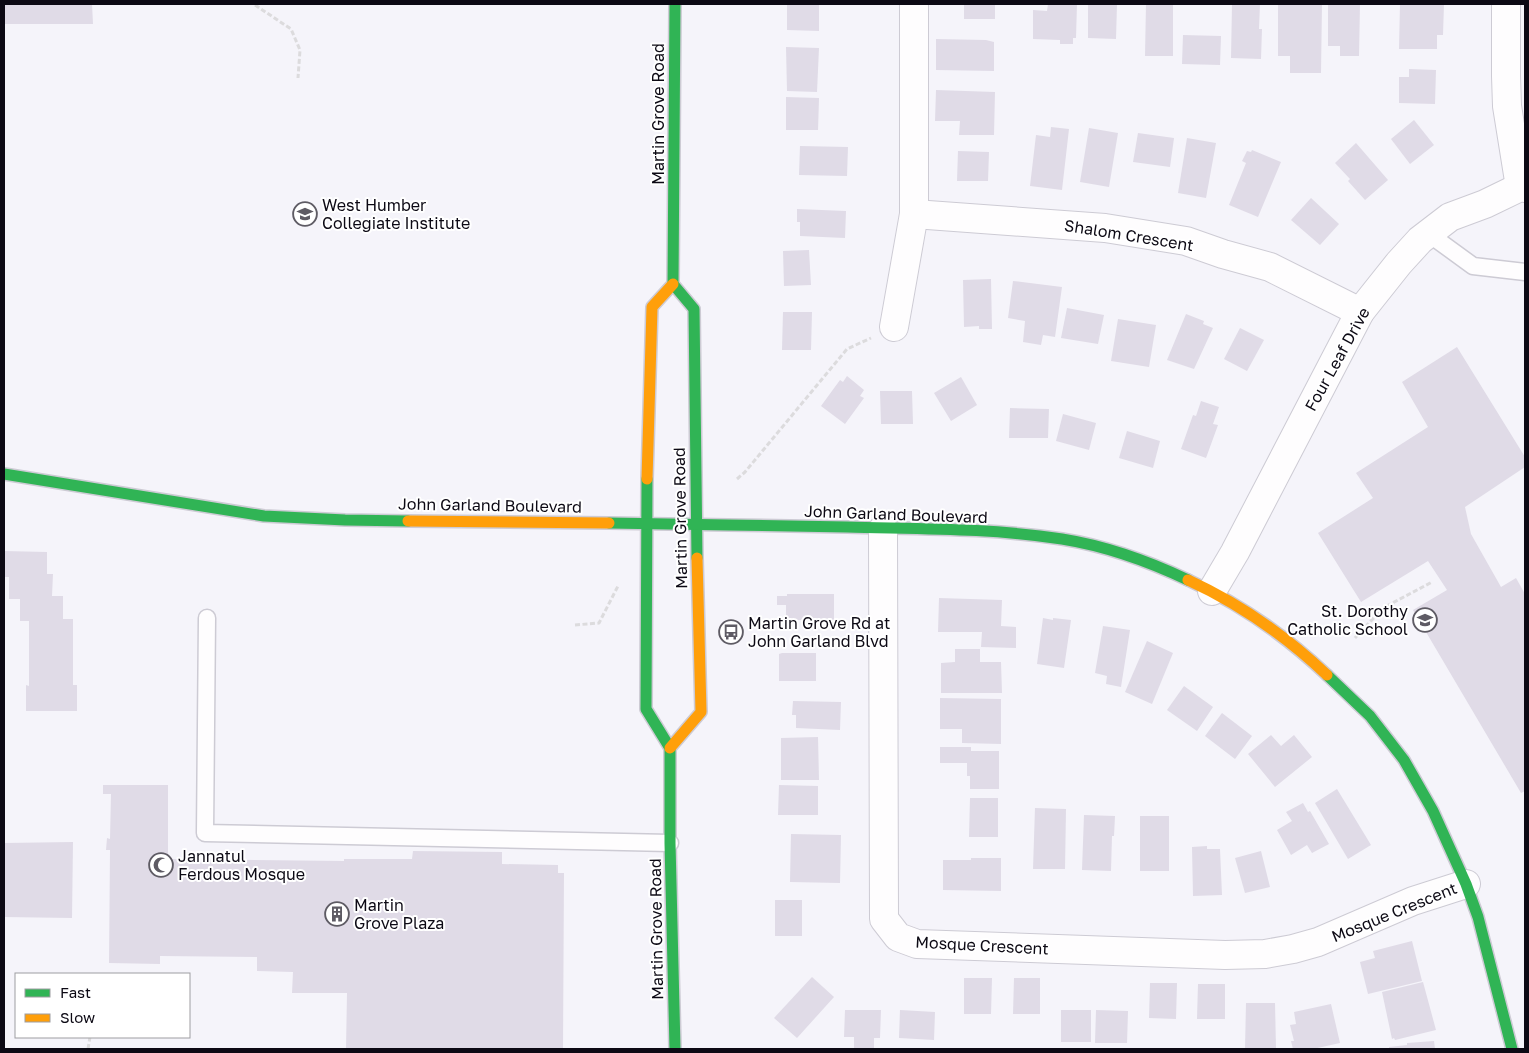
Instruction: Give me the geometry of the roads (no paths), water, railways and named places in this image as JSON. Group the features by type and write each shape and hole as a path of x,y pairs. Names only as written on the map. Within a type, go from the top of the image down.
{"street":[{"name":"Martin Grove Road","path":"670,748 701,712 696,525 694,309 673,284 675,4"},
{"path":"894,327 914,214 914,4"},
{"path":"1506,4 1507,106 1523,188"},
{"name":"Four Leaf Drive","path":"1212,591 1241,540 1360,312 1420,240 1450,217 1523,188"},
{"name":"Shalom Crescent","path":"914,214 1105,228 1186,241 1270,267 1360,312"},
{"name":"Martin Grove Road","path":"673,284 652,307 646,524 646,709 670,748 670,843 675,1049"},
{"name":"John Garland Boulevard","path":"4,474 264,516 345,520 954,530 1011,533 1063,539 1107,549 1159,566 1212,591 1252,616 1306,654 1370,716 1404,760 1433,811 1466,884 1478,917 1512,1049"},
{"name":"Mosque Crescent","path":"884,529 884,919 898,937 917,944 1225,955 1265,954 1293,950 1318,942 1413,901 1466,884"}],"lane":[{"path":"1429,234 1473,266 1525,272"},
{"path":"207,618 206,833 670,843"}],"place":[{"name":"West Humber Collegiate Institute","path":"305,214"},
{"name":"St. Dorothy Catholic School","path":"1425,620"},
{"name":"Martin Grove Rd at John Garland Blvd","path":"731,632"},
{"name":"Jannatul Ferdous Mosque","path":"161,865"},
{"name":"Martin Grove Plaza","path":"337,914"}]}
